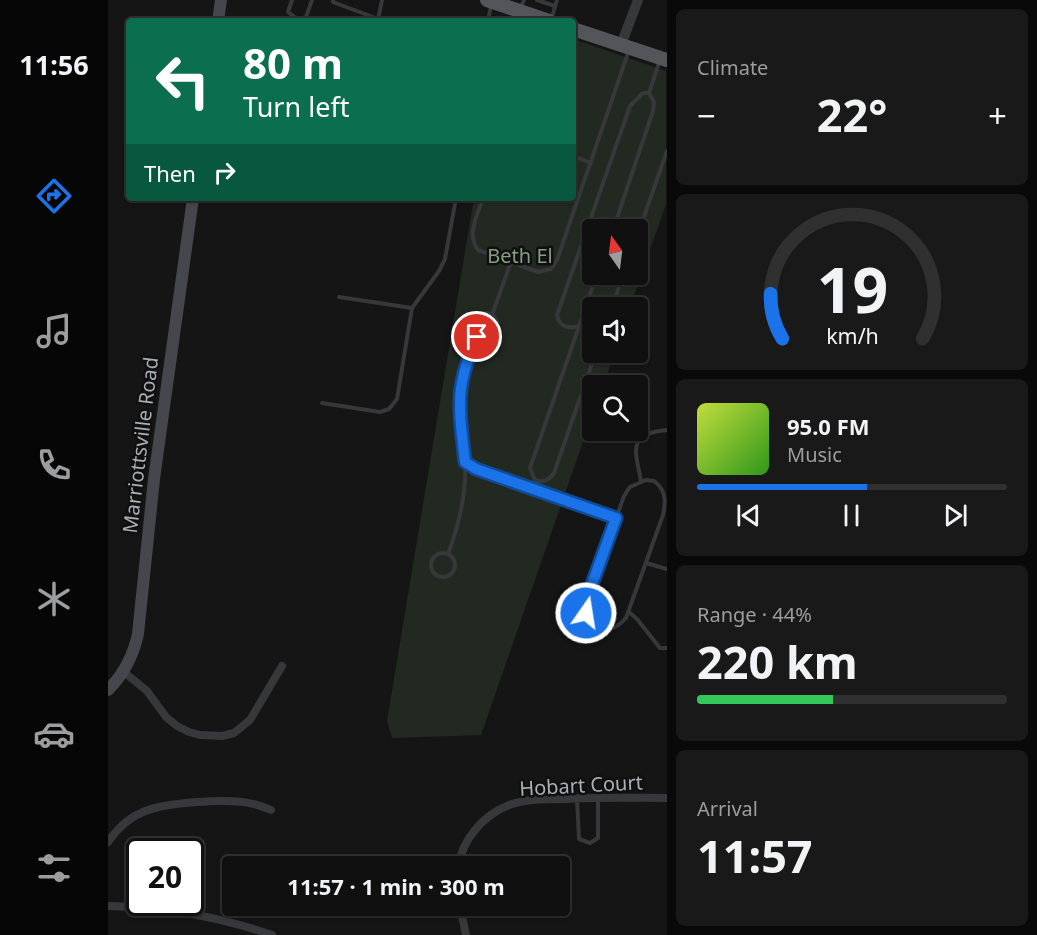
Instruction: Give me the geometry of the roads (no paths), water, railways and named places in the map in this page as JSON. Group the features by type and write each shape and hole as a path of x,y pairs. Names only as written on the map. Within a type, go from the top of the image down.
{"main road":[{"path":"218,18 221,0"},
{"path":"489,1 523,9 543,18"},
{"path":"576,30 663,59"},
{"name":"Marriottsville Road","path":"108,690 124,672 133,653 139,627 154,479 193,201"}],"street":[{"path":"625,46 638,0"},
{"path":"124,672 147,691 166,717 177,726 200,735 222,736 234,733 250,720 282,666"},
{"name":"Hobart Court","path":"462,856 467,840 481,824 497,811 520,802 598,797 666,798"},
{"path":"108,842 129,820 141,812 157,807 175,804 237,802 254,804 271,810"},
{"path":"108,906 187,914 272,935"},
{"path":"462,916 466,935"}],"lane":[{"path":"292,0 288,12 295,18"},
{"path":"304,18 312,0"},
{"path":"333,0 333,2 373,18"},
{"path":"378,18 382,0"},
{"path":"537,0 555,6"},
{"path":"551,18 557,0"},
{"path":"488,18 489,1"},
{"path":"482,201 472,232 474,245 478,250 538,272 554,266 591,163 625,46"},
{"path":"649,93 663,59"},
{"path":"579,326 573,328 560,324 557,315 630,106 643,93 649,93 653,97 653,111 617,219"},
{"path":"642,219 666,151"},
{"path":"576,157 591,163"},
{"path":"322,403 380,412 393,405 400,393 412,308 445,259 455,201"},
{"path":"492,315 511,262"},
{"path":"592,363 554,473 546,481 537,481 532,476 530,468 593,285"},
{"path":"339,297 412,308"},
{"path":"477,337 472,329 473,320 480,314 492,315"},
{"path":"477,337 489,338 496,332 497,323 492,315"},
{"path":"448,554 457,529 463,498 465,462 459,407 460,383 477,337"},
{"path":"641,481 636,453 639,440 647,433 666,430"},
{"path":"465,462 476,469 616,518"},
{"path":"534,489 537,481"},
{"path":"641,481 654,481 660,485 665,497 665,510 629,612 619,625 608,630 592,626 586,613 587,598 616,518 630,487 641,481"},
{"path":"438,554 448,554 453,558 455,567 451,575 440,578 431,569 432,560 438,554"},
{"path":"646,563 666,569"},
{"path":"629,612 660,648 666,648"},
{"path":"577,798 579,839 590,843 598,838 598,797"}],"park label":[{"name":"Beth El","path":"520,255"}]}
